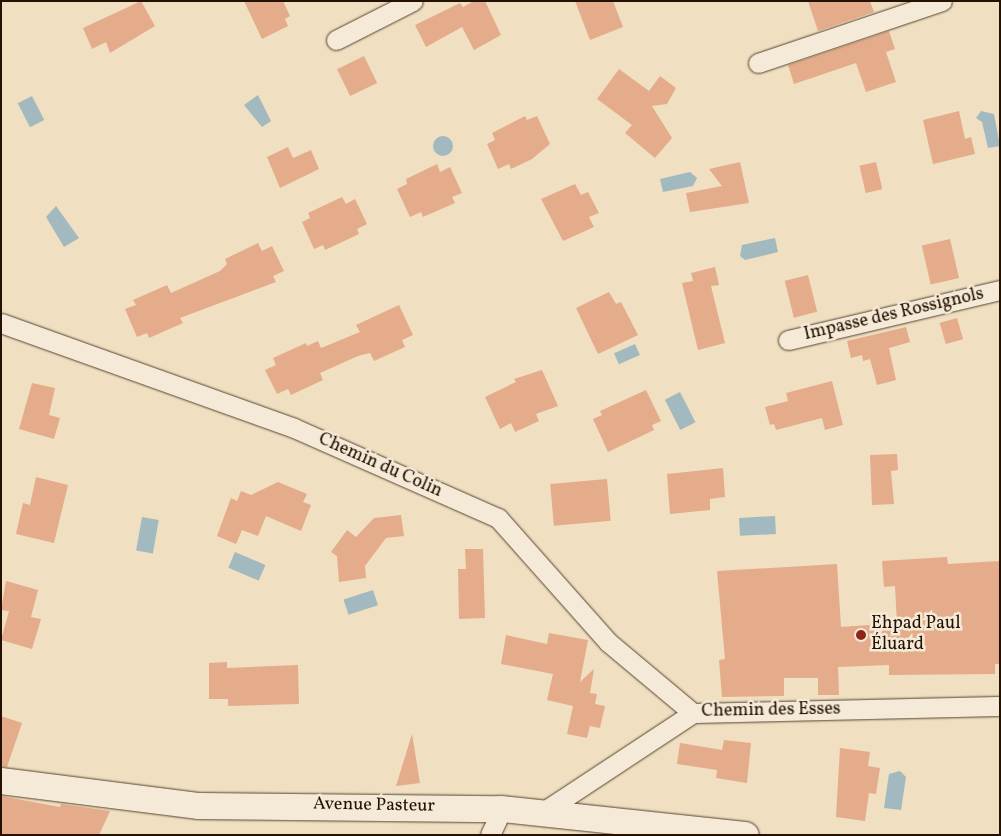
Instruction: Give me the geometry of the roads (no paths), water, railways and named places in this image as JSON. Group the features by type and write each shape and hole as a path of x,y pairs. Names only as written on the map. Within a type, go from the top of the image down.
{"main road":[{"name":"Avenue Pasteur","path":"1,781 199,806 502,809 746,835"}],"street":[{"path":"336,40 413,1"},
{"path":"758,63 942,1"},
{"name":"Impasse des Rossignols","path":"788,340 1000,290"},
{"name":"Chemin du Colin","path":"1,323 294,428 498,518 608,642 693,713"},
{"name":"Chemin des Esses","path":"542,812 693,713 1000,706"},
{"path":"490,835 502,809"}],"water":[{"path":"258,95 271,121 262,127 244,105"},
{"path":"32,96 44,120 30,127 18,103"},
{"path":"981,111 994,114 1000,146 988,148 982,122 976,118"},
{"path":"443,136 450,139 453,146 450,153 443,156 436,153 433,146 436,139"},
{"path":"690,172 697,178 693,186 663,192 660,179"},
{"path":"56,206 79,238 64,247 46,217"},
{"path":"775,238 778,252 745,260 740,256 742,245"},
{"path":"635,344 640,355 619,364 614,353"},
{"path":"680,392 695,422 680,430 665,400"},
{"path":"775,516 776,534 740,536 739,518"},
{"path":"142,517 159,520 153,553 136,550"},
{"path":"235,552 265,565 259,581 228,568"},
{"path":"373,590 378,605 348,615 344,600"},
{"path":"900,771 906,777 901,810 884,808 889,774"}],"place":[{"name":"Ehpad Paul Éluard","path":"861,635"}]}
